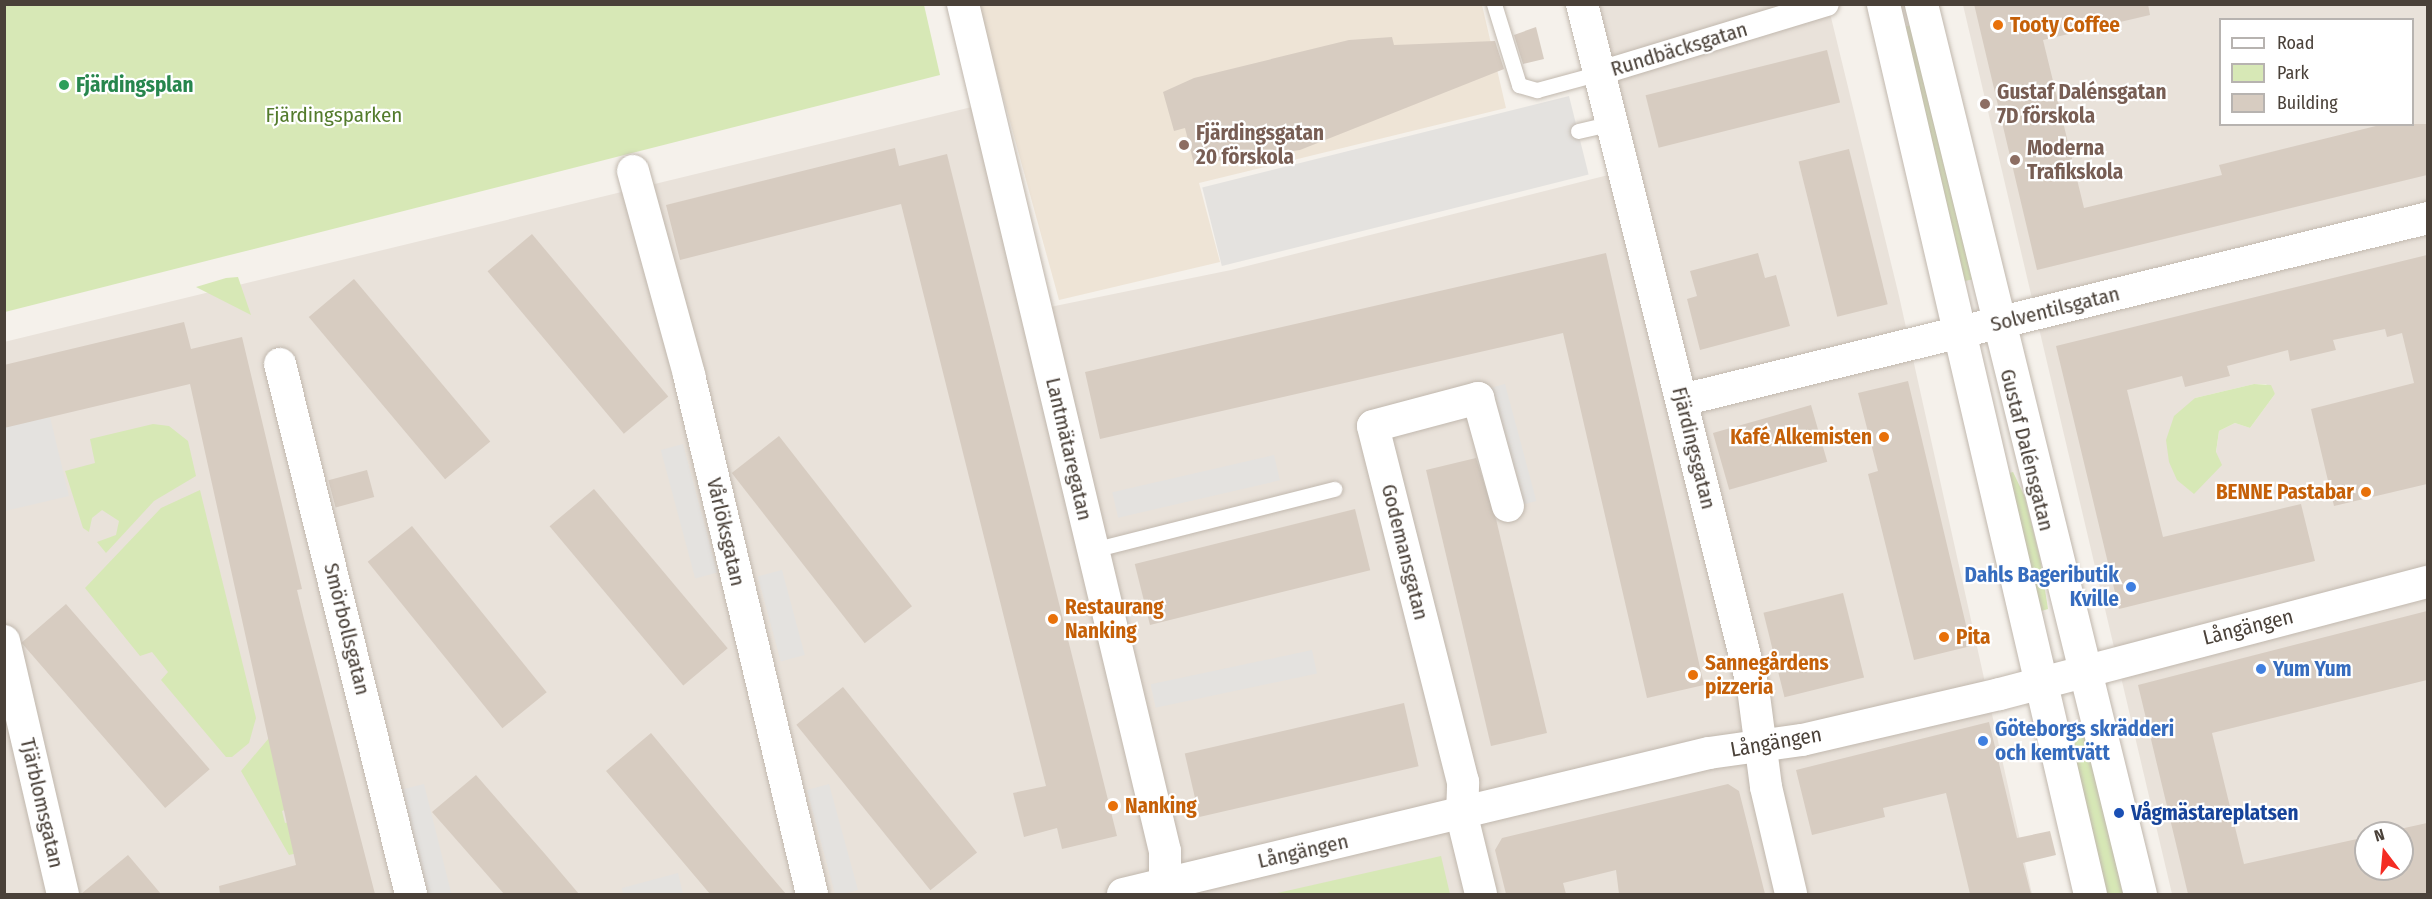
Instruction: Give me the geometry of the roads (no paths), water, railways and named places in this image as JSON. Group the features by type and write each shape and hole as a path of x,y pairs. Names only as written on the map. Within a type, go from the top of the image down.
{"street":[{"name":"Lantmätaregatan","path":"963,4 1166,851 1164,889"},
{"name":"Fjärdingsgatan","path":"1582,4 1753,688 1759,746 1791,894"},
{"name":"Rundbäcksgatan","path":"1600,73 1827,4"},
{"name":"Gustaf Dalénsgatan","path":"1883,4 1959,332 2044,680 2091,894"},
{"name":"Gustaf Dalénsgatan","path":"1921,4 1996,323 2140,894"},
{"name":"Vårlöksgatan","path":"633,171 689,375 812,894"},
{"name":"Solventilsgatan","path":"1682,399 2427,218"},
{"name":"Smörbollsgatan","path":"280,364 411,894"},
{"name":"Godemansgatan","path":"1481,894 1462,816 1463,782 1373,426 1478,398 1508,506"},
{"name":"Långängen","path":"1123,894 1164,889 1709,753 1759,746 2044,680 2427,582"},
{"name":"Tjärblomsgatan","path":"4,640 63,894"}],"lane":[{"path":"1494,4 1519,85 1538,90 1600,73"},
{"path":"1578,131 1612,123"},
{"path":"1094,550 1334,489"}],"place":[{"name":"Tooty Coffee","path":"1998,25"},
{"name":"Fjärdingsplan","path":"64,85"},
{"name":"Gustaf Dalénsgatan 7D förskola","path":"1985,104"},
{"name":"Fjärdingsgatan 20 förskola","path":"1184,145"},
{"name":"Moderna Trafikskola","path":"2015,160"},
{"name":"Kafé Alkemisten","path":"1884,437"},
{"name":"BENNE Pastabar","path":"2366,492"},
{"name":"Dahls Bageributik Kville","path":"2131,587"},
{"name":"Restaurang Nanking","path":"1053,619"},
{"name":"Pita","path":"1944,637"},
{"name":"Yum Yum","path":"2261,669"},
{"name":"Sannegårdens pizzeria","path":"1693,675"},
{"name":"Göteborgs skrädderi och kemtvätt","path":"1983,741"},
{"name":"Nanking","path":"1113,806"},
{"name":"Vågmästareplatsen","path":"2119,813"}],"park label":[{"name":"Fjärdingsparken","path":"334,115"}]}
